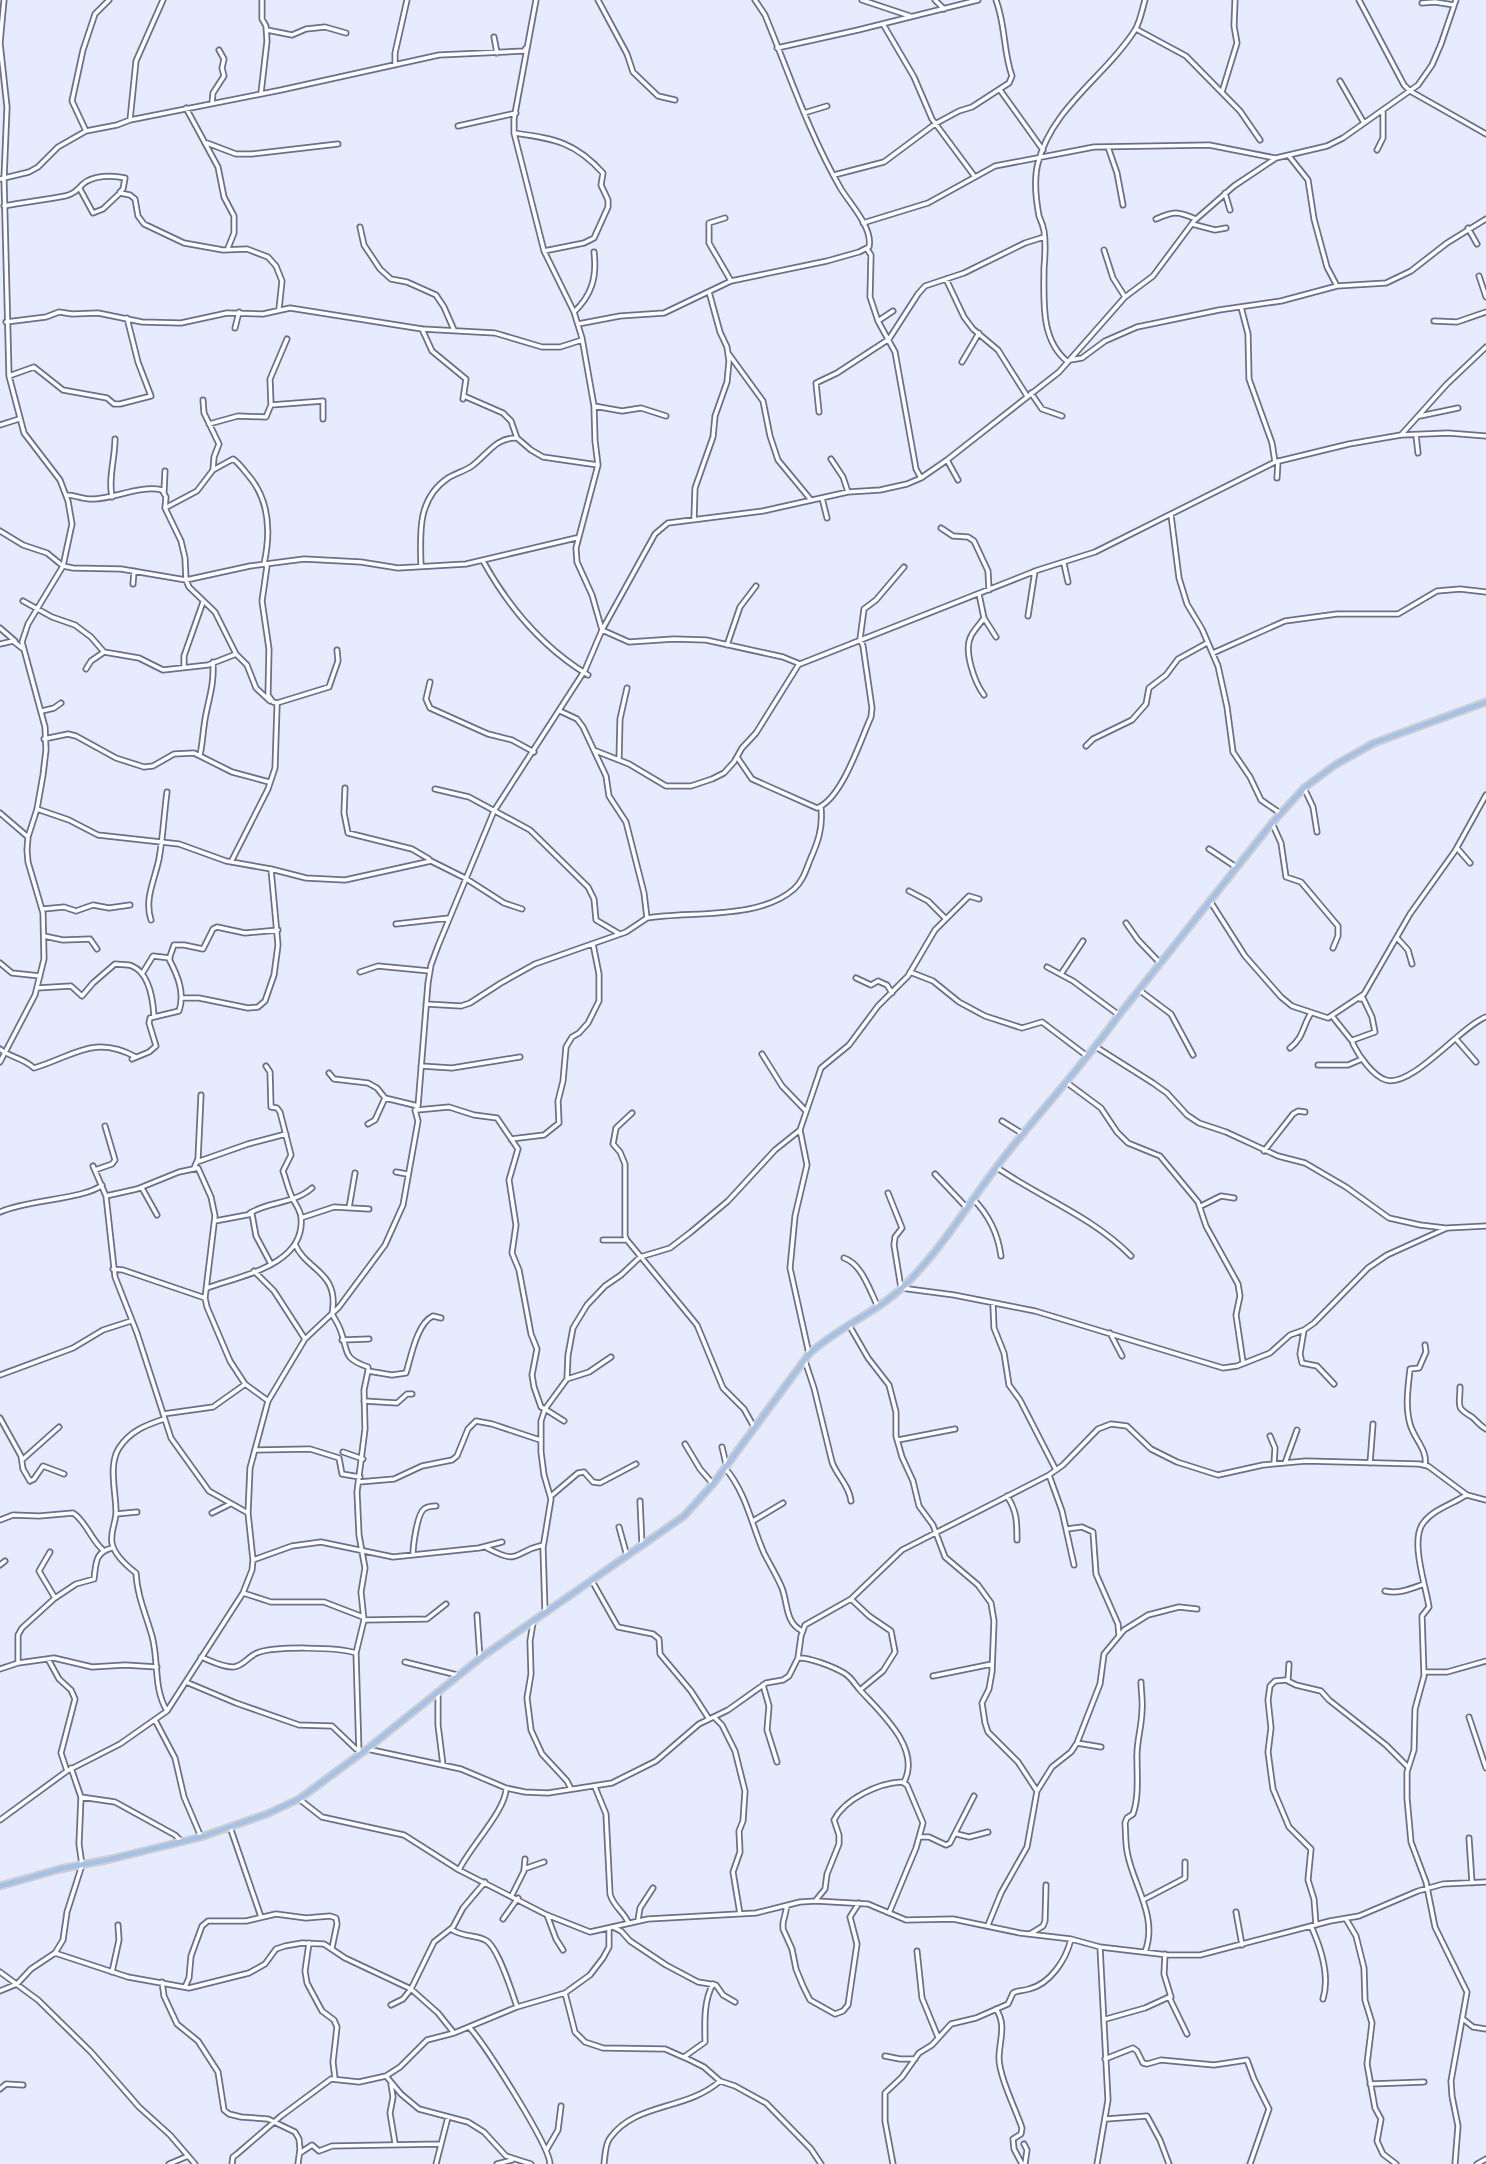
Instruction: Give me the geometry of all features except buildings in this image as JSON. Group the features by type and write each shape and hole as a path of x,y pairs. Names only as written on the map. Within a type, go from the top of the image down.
{"main road":[{"path":"0,1886 201,1837 282,1808 299,1799 480,1659 684,1516 713,1485 809,1353 878,1307 922,1268 996,1167 1096,1047 1272,823 1304,788 1335,765 1374,743 1486,702"}],"street":[{"path":"0,1062 37,988 41,976 44,936 43,909 28,862 28,837 37,809 46,750 42,711 23,650 24,634 63,566 72,524 66,495 53,470 28,440 19,419 9,376 2,179 7,107 0,43 4,0"},
{"path":"86,131 72,101 83,50 95,14 109,0"},
{"path":"130,120 136,61 163,0"},
{"path":"261,93 267,30 262,21 262,0"},
{"path":"395,65 395,53 407,0"},
{"path":"536,0 524,54 514,133 544,251 574,312 583,339 594,406 598,465 577,538 577,562 592,595 602,630"},
{"path":"598,0 627,54 633,72 658,96 675,100"},
{"path":"755,0 765,15 804,113 834,175 863,223 871,256 871,304 896,359 916,469 921,478"},
{"path":"862,0 912,16"},
{"path":"936,0 944,9"},
{"path":"777,48 978,0"},
{"path":"834,175 884,162 935,124 1009,83 1012,76 1004,20 996,0"},
{"path":"1145,0 1136,29 1102,72 1071,102 1039,158 1036,186 1045,237 1045,318 1049,339 1060,356 1069,361 1082,358 1105,341 1131,328 1280,301 1336,286 1374,285 1393,281 1411,271 1468,228 1486,219"},
{"path":"1222,92 1237,44 1234,26 1235,0"},
{"path":"1359,0 1398,74 1410,91 1486,134"},
{"path":"0,1820 69,1770 120,1744 167,1711 243,1593 253,1560 248,1513 250,1468 268,1401 305,1339 332,1314 385,1245 403,1205 418,1121 430,971 449,918 494,811 586,674 602,630 655,534 668,523 744,514 848,492 880,490 908,484 921,478 1069,361 1125,297 1153,276 1196,219 1225,193 1276,158 1328,146 1418,86 1432,65 1456,0"},
{"path":"1422,3 1454,5"},
{"path":"883,24 910,71 935,124 975,177"},
{"path":"267,30 292,35 306,29 325,27 346,33"},
{"path":"1136,29 1186,56 1247,119 1260,140"},
{"path":"494,37 497,53"},
{"path":"212,103 212,93 224,76 224,59 219,50"},
{"path":"2,179 38,167 58,147 86,131 130,120 439,55 524,54"},
{"path":"1340,81 1364,123"},
{"path":"1000,90 1043,150"},
{"path":"804,113 827,106"},
{"path":"186,108 221,175 224,197 234,216 235,227 230,248"},
{"path":"1377,150 1383,138 1383,111"},
{"path":"458,126 516,113"},
{"path":"514,133 564,142 603,173 601,185 608,207 594,238 584,243 544,251"},
{"path":"205,143 236,154 338,144"},
{"path":"863,223 928,203 995,166 1094,147 1209,145 1276,158"},
{"path":"1108,147 1117,173 1123,205"},
{"path":"1289,155 1308,180 1326,267 1336,286"},
{"path":"113,175 125,178 124,189 110,204 95,213 91,211 82,189 83,184 96,178 113,175"},
{"path":"4,206 68,195 82,189"},
{"path":"120,193 134,197 138,216 149,226 184,243 230,248 268,257 276,266 282,281 279,309"},
{"path":"1225,193 1230,209"},
{"path":"1156,219 1172,212 1181,212 1196,219"},
{"path":"725,218 709,223 709,243 731,281"},
{"path":"1192,224 1215,230 1226,228"},
{"path":"360,227 364,245 380,269 391,279 407,282 436,295 454,330"},
{"path":"1468,228 1477,244"},
{"path":"819,412 816,383 889,340 921,289 984,264 1025,243 1045,237"},
{"path":"578,324 620,316 664,313 731,281 827,261 868,247"},
{"path":"1104,250 1113,278 1125,297"},
{"path":"574,312 585,302 593,284 594,252"},
{"path":"0,269 6,268"},
{"path":"1479,276 1486,297"},
{"path":"946,278 964,317 998,350 1029,395 1042,409 1062,416"},
{"path":"709,292 728,353 763,401 778,460 811,500"},
{"path":"1241,307 1248,334 1249,379 1272,443 1277,478"},
{"path":"6,322 46,317 59,312 98,313 142,322 181,323 239,312 262,314 290,308 422,328 495,333 542,347 560,346 583,339"},
{"path":"878,321 893,311"},
{"path":"235,328 239,312"},
{"path":"1434,321 1457,321 1486,312"},
{"path":"9,376 34,367 63,390 107,398 114,404 151,396 138,362 127,318"},
{"path":"422,328 432,351 466,379 463,397 503,412 511,421 517,438 543,457 598,465"},
{"path":"962,362 979,333"},
{"path":"209,424 238,416 266,417 271,405 271,379 287,339"},
{"path":"0,345 8,344"},
{"path":"1401,435 1447,384 1486,347"},
{"path":"694,520 695,488 713,437 715,416 727,383 728,353"},
{"path":"203,400 204,413 219,443 214,457 214,470"},
{"path":"271,405 323,401 323,419"},
{"path":"594,406 622,411 641,408 666,416"},
{"path":"1418,417 1458,408"},
{"path":"0,425 19,419"},
{"path":"594,750 629,764 653,781 666,786 678,787 712,779 724,773 768,717 776,698 800,664 1035,571 1096,552 1276,462 1349,444 1401,435 1448,433 1486,436"},
{"path":"1416,435 1418,453"},
{"path":"421,566 420,521 429,499 447,478 471,467 506,438 517,438"},
{"path":"112,497 109,486 115,458 115,439"},
{"path":"831,458 843,477 848,492"},
{"path":"165,508 197,491 214,470 223,462 233,459 257,486 263,498 269,529 262,607 269,649 268,695 277,704 276,763 270,782 231,862"},
{"path":"947,460 958,480"},
{"path":"165,471 165,508 181,541 186,580 192,592 215,612 236,654 247,665 256,688 277,704"},
{"path":"66,495 90,500 154,489 164,492"},
{"path":"822,498 827,518"},
{"path":"1171,516 1181,586 1213,653 1227,707 1233,752 1261,800 1280,814"},
{"path":"941,528 953,536 968,537 974,541 988,571 989,590"},
{"path":"0,531 23,545 47,554 63,566 134,571 186,580 304,559 361,562 398,568 483,561 577,538"},
{"path":"483,561 502,594 526,623 560,658 586,674"},
{"path":"1064,564 1068,582"},
{"path":"426,1004 466,1005 536,964 620,934 647,918 754,908 785,894 802,880 820,836 821,808 849,769 871,717 872,708 860,639 864,609 876,600 904,567"},
{"path":"133,584 134,571"},
{"path":"1028,616 1035,571"},
{"path":"727,645 740,607 755,586"},
{"path":"1213,653 1285,621 1337,614 1398,614 1437,591 1460,589 1486,592"},
{"path":"979,594 984,618 996,637"},
{"path":"23,601 75,625 91,637 104,652 139,658 163,670 171,671 184,666 213,662 236,654"},
{"path":"184,666 184,656 203,602"},
{"path":"984,618 969,638 969,651 980,690 984,695"},
{"path":"0,628 23,650"},
{"path":"602,630 629,642 706,640 773,654 800,664"},
{"path":"0,644 16,642"},
{"path":"1086,747 1093,739 1132,720 1146,704 1149,688 1166,675 1178,659 1207,643"},
{"path":"277,704 329,687 338,661 337,650"},
{"path":"86,669 91,661 104,652"},
{"path":"200,755 205,717 214,685 213,662"},
{"path":"430,682 426,699 430,708 488,734 512,740 534,752"},
{"path":"619,760 620,719 627,688"},
{"path":"42,711 61,703"},
{"path":"560,711 580,722 606,776 609,796 626,822 644,893 647,918"},
{"path":"44,738 68,734 76,736 116,758 144,767 153,766 174,754 184,752 200,755 232,772 270,782"},
{"path":"737,757 752,779 821,808"},
{"path":"345,788 344,813 349,834 412,849 504,903 522,909"},
{"path":"1304,788 1312,807 1317,832"},
{"path":"435,789 469,797 530,830 556,857 571,868 592,894 596,920 620,934"},
{"path":"151,920 148,907 158,863 167,792"},
{"path":"1358,1000 1377,973 1410,914 1457,848 1486,795"},
{"path":"37,809 69,820 98,835 179,844 231,862 306,878 345,880 431,860"},
{"path":"0,813 28,837"},
{"path":"1272,823 1281,843 1286,877 1301,882 1338,926 1338,936 1333,948"},
{"path":"1457,848 1471,863"},
{"path":"1209,849 1238,867"},
{"path":"183,998 199,998 248,1008 262,1006 277,963 278,930 271,888 271,869"},
{"path":"909,891 928,901 945,918"},
{"path":"809,1353 790,1269 795,1216 807,1165 800,1130 821,1068 849,1045 910,972 934,930 945,918 969,896 979,900"},
{"path":"1210,901 1245,956 1273,989 1292,1006 1324,1018 1363,998 1375,1032 1352,1041"},
{"path":"43,909 64,907 76,911 93,905 109,908 130,905"},
{"path":"396,923 449,918"},
{"path":"1126,923 1160,963"},
{"path":"0,1049 24,1059 34,1068 89,1046 118,1048 135,1058 156,1046 149,1024 150,1018 179,1011 183,998 170,958 174,945 203,950 213,929 217,927 244,933 278,930"},
{"path":"44,936 67,940 90,939 97,949"},
{"path":"1397,938 1408,950 1412,964"},
{"path":"1060,975 1083,941"},
{"path":"511,1139 544,1135 559,1124 558,1101 566,1047 572,1037 588,1023 599,1001 599,974 593,944"},
{"path":"142,974 153,956 170,958"},
{"path":"0,963 12,973 41,976"},
{"path":"37,988 71,986 82,996 115,964 132,966 142,974 153,996 154,1016"},
{"path":"360,972 378,966 430,971"},
{"path":"1047,967 1119,1015"},
{"path":"910,972 933,981 959,1002 985,1016 1022,1028 1042,1022 1087,1057"},
{"path":"856,978 871,985 878,981 887,985 892,993"},
{"path":"1139,990 1171,1014 1193,1055"},
{"path":"1290,1048 1301,1038 1310,1012"},
{"path":"1332,1016 1363,1059 1386,1080 1397,1080 1429,1062 1473,1024 1486,1017"},
{"path":"1456,1039 1476,1062"},
{"path":"1096,1047 1167,1093 1192,1119 1264,1151 1305,1163 1346,1186 1389,1218 1447,1228 1486,1226"},
{"path":"762,1054 782,1086 806,1111"},
{"path":"421,1066 452,1068 520,1057"},
{"path":"1318,1065 1348,1065 1363,1059"},
{"path":"207,1288 271,1264 290,1251 295,1244 301,1218 284,1171 291,1155 280,1112 271,1107 270,1072 266,1066"},
{"path":"329,1073 334,1079 368,1083 385,1098 417,1108 449,1107 474,1115 497,1118 518,1153 509,1180 516,1225 512,1254 519,1270 531,1334 537,1349 532,1375 534,1387 541,1406 564,1421"},
{"path":"1066,1082 1098,1105 1128,1143 1162,1157 1201,1206 1206,1226 1238,1284 1238,1333 1243,1362"},
{"path":"194,1168 197,1162 201,1095"},
{"path":"368,1124 375,1120 385,1098"},
{"path":"1264,1151 1293,1114 1298,1111 1305,1112"},
{"path":"632,1113 616,1128 613,1144 625,1164 625,1236 639,1257 667,1286 697,1325 723,1388 744,1409 755,1429"},
{"path":"1002,1121 1023,1134"},
{"path":"105,1126 115,1160 112,1164 94,1168 106,1196 113,1269 171,1438 205,1488 248,1513"},
{"path":"545,1612 543,1545 551,1496 543,1468 541,1421 545,1409 567,1379 571,1335 580,1315 605,1286 639,1257 670,1248 728,1201 775,1150 800,1130"},
{"path":"197,1162 286,1134"},
{"path":"996,1167 1109,1235 1131,1256"},
{"path":"106,1196 142,1188 198,1168 211,1197 215,1221 205,1298 218,1337 245,1384 268,1401"},
{"path":"396,1172 407,1174"},
{"path":"349,1208 355,1173"},
{"path":"936,1174 967,1208"},
{"path":"0,1212 92,1191 102,1185"},
{"path":"142,1188 157,1214"},
{"path":"215,1221 293,1200 312,1188"},
{"path":"888,1193 902,1228 895,1237 894,1245 901,1288 945,1293 1035,1311 1181,1353 1214,1366 1231,1367 1270,1353 1290,1335 1314,1323 1368,1268 1406,1245 1447,1228"},
{"path":"1201,1206 1221,1196 1234,1198"},
{"path":"973,1199 996,1231 1001,1256"},
{"path":"301,1218 334,1207 369,1209"},
{"path":"250,1213 253,1215 256,1236 271,1264"},
{"path":"1435,1227 1441,1231"},
{"path":"603,1240 627,1240"},
{"path":"295,1244 301,1254 325,1277 334,1305 332,1314 342,1332 342,1340 350,1359 392,1375 406,1373 413,1346 427,1319 433,1316 441,1318"},
{"path":"844,1258 857,1267 878,1307"},
{"path":"113,1269 205,1298"},
{"path":"254,1271 274,1291 305,1339"},
{"path":"992,1304 994,1328 1004,1353 1009,1385 1020,1400 1056,1470"},
{"path":"0,1375 73,1348 103,1330 131,1321"},
{"path":"849,1325 868,1358 889,1385 896,1412 898,1440 905,1464 914,1481 919,1507 936,1532 947,1561 974,1581 991,1603 994,1621 992,1664 989,1689 982,1703 985,1723 989,1732 1018,1762 1037,1791"},
{"path":"1304,1330 1300,1354 1303,1363 1317,1366 1334,1384"},
{"path":"1110,1333 1122,1356"},
{"path":"342,1340 369,1339"},
{"path":"1425,1345 1426,1352 1419,1368 1410,1369 1407,1396 1409,1422 1426,1454 1425,1465"},
{"path":"567,1379 589,1372 611,1357"},
{"path":"804,1359 832,1462 835,1471 850,1490 850,1501"},
{"path":"358,1752 360,1723 356,1653 363,1618 361,1592 365,1568 359,1527 359,1479 363,1459 364,1391 369,1368"},
{"path":"589,1372 593,1376"},
{"path":"167,1711 159,1699 152,1636 136,1586 135,1573 113,1547 111,1530 116,1514 114,1459 119,1448 134,1432 164,1417 213,1406 245,1384"},
{"path":"1460,1387 1462,1413 1486,1429"},
{"path":"365,1401 397,1403 407,1394 412,1394"},
{"path":"0,1418 30,1481 43,1466 64,1474"},
{"path":"256,1450 319,1450 339,1458 342,1474 359,1479 394,1479 422,1466 452,1461 457,1456 468,1429 476,1421 541,1440"},
{"path":"367,1749 470,1772 506,1788 548,1793 621,1779 656,1761 699,1724 763,1685 786,1679 798,1658 802,1631 815,1618 851,1599 894,1556 1049,1475 1098,1429 1111,1424 1126,1426 1151,1449 1188,1467 1211,1474 1223,1475 1274,1464 1306,1461 1425,1465 1467,1495 1486,1500"},
{"path":"1370,1462 1373,1424"},
{"path":"22,1460 59,1427"},
{"path":"898,1440 955,1429"},
{"path":"1285,1463 1297,1430"},
{"path":"1270,1436 1275,1448 1274,1464"},
{"path":"685,1444 699,1469 713,1485"},
{"path":"722,1447 726,1467 737,1485 782,1589 788,1614 795,1627 802,1631"},
{"path":"343,1452 363,1459"},
{"path":"551,1496 581,1472 587,1474 593,1482 600,1483 636,1464"},
{"path":"1049,1475 1067,1529 1074,1565"},
{"path":"1455,2164 1458,2126 1451,2081 1467,1992 1435,1927 1427,1888 1411,1842 1406,1798 1408,1767 1415,1750 1415,1709 1424,1672 1422,1617 1429,1605 1424,1584 1419,1530 1431,1515 1467,1495"},
{"path":"1007,1496 1017,1516 1017,1540"},
{"path":"640,1501 642,1545"},
{"path":"753,1521 783,1503"},
{"path":"212,1513 230,1504"},
{"path":"413,1555 421,1513 426,1507 436,1506"},
{"path":"116,1514 137,1512"},
{"path":"0,1520 18,1514 39,1516 73,1513 79,1517 93,1540 103,1550"},
{"path":"619,1527 627,1556"},
{"path":"1067,1529 1082,1527 1093,1532 1096,1574 1118,1624 1119,1636"},
{"path":"253,1560 292,1546 321,1542 383,1557 485,1547 502,1542"},
{"path":"485,1547 506,1558 513,1558 543,1545"},
{"path":"18,1663 18,1635 22,1628 55,1598 76,1584 94,1578 97,1558 103,1550 113,1547"},
{"path":"50,1552 39,1571 55,1598"},
{"path":"0,1565 5,1561"},
{"path":"592,1580 618,1628 653,1634 659,1639 660,1654 712,1718 722,1725 735,1751 745,1791 743,1821 739,1831 740,1853 733,1872 740,1914"},
{"path":"1385,1591 1395,1593 1424,1584"},
{"path":"243,1593 271,1602 317,1601 363,1618 427,1619 446,1604"},
{"path":"851,1599 891,1631 895,1652 883,1671 860,1690"},
{"path":"988,1925 1027,1847 1037,1791 1052,1767 1067,1756 1077,1743 1100,1684 1103,1657 1119,1636 1135,1622 1154,1612 1179,1607 1197,1609"},
{"path":"477,1615 480,1659"},
{"path":"533,1623 527,1698 531,1730 542,1754 571,1789"},
{"path":"201,1657 232,1667 240,1666 254,1654 268,1651 340,1648 356,1653"},
{"path":"798,1658 816,1660 843,1672 884,1715 906,1750 907,1775 904,1782"},
{"path":"0,1669 18,1663 47,1659 92,1667 157,1667"},
{"path":"0,1991 17,1984 31,1969 55,1953 63,1940 67,1912 82,1865 79,1844 80,1797 61,1753 74,1697 47,1659"},
{"path":"1424,1672 1447,1672 1486,1661"},
{"path":"405,1662 459,1676"},
{"path":"933,1676 992,1664"},
{"path":"1288,1680 1289,1664"},
{"path":"1323,1999 1325,1991 1322,1956 1314,1926 1314,1899 1308,1880 1311,1849 1289,1827 1273,1789 1268,1746 1269,1690 1275,1681 1288,1680 1296,1685 1321,1690 1329,1700 1408,1767"},
{"path":"186,1682 299,1725 332,1726 358,1752"},
{"path":"1141,1682 1142,1710 1136,1805 1133,1814 1125,1823 1127,1854 1149,1922 1145,1952"},
{"path":"763,1685 769,1706 767,1730 777,1762"},
{"path":"438,1692 438,1725 443,1765"},
{"path":"1469,1717 1486,1768"},
{"path":"155,1720 175,1758 184,1797 201,1837"},
{"path":"1077,1743 1101,1747"},
{"path":"889,1913 920,1837 923,1818 904,1782"},
{"path":"816,1901 825,1889 828,1871 839,1844 834,1820 842,1807 872,1790 904,1782"},
{"path":"594,1786 606,1814 610,1894 612,1902 628,1922"},
{"path":"459,1870 471,1847 502,1805 506,1798 506,1788"},
{"path":"80,1797 115,1802 175,1835 182,1842"},
{"path":"920,1837 929,1837 946,1845 956,1833 974,1797"},
{"path":"299,1799 322,1817 404,1835 459,1870 584,1931 611,1928 638,1920 740,1914 816,1901 875,1906 905,1920 953,1919 1071,1939 1100,1947 1200,1955 1359,1916 1427,1888 1443,1884 1486,1882"},
{"path":"230,1828 261,1917"},
{"path":"956,1833 970,1837 988,1832"},
{"path":"1469,1838 1472,1883"},
{"path":"512,1895 524,1868 525,1859"},
{"path":"524,1868 544,1861"},
{"path":"1143,1900 1185,1878 1185,1862"},
{"path":"391,2005 411,1989 434,1942 451,1929 467,1902 485,1882"},
{"path":"1030,1934 1043,1926 1045,1921 1046,1885"},
{"path":"638,1920 640,1908 653,1888"},
{"path":"503,1919 518,1898"},
{"path":"787,1906 783,1929 803,1986 810,2000 839,2014 848,2006 857,1944 850,1920 859,1903"},
{"path":"1236,1912 1242,1945"},
{"path":"186,1987 191,1956 204,1924 214,1921 246,1921 276,1914 306,1918 333,1916 337,1924 332,1948"},
{"path":"547,1915 563,1950"},
{"path":"1346,1919 1356,1936 1364,1968 1365,2000 1372,2023 1367,2057 1375,2108 1381,2122 1377,2141 1383,2154 1396,2164"},
{"path":"112,1972 119,1940 118,1925"},
{"path":"611,1928 621,1931 630,1941 666,1965 698,1982 713,1984 723,1995 735,2002"},
{"path":"232,2164 233,2157 331,2079 359,2082 386,2077 400,2067 424,2042 454,2033 517,2007 565,1993 590,1975 603,1958 609,1947 611,1928"},
{"path":"451,1929 490,1944 506,1972 517,2007"},
{"path":"893,2164 885,2122 884,2095 915,2059 955,2022 976,2018 1008,2004 1013,1993 1047,1982 1071,1939"},
{"path":"55,1953 128,1977 186,1987 249,1973 265,1964 276,1949 309,1943 324,1944 345,1958 411,1989 438,2012 454,2033"},
{"path":"309,1943 305,1971 307,1983 322,2011 334,2020 337,2027 333,2062 335,2079"},
{"path":"1097,2164 1108,2100 1100,1947"},
{"path":"916,1951 922,1998 938,2037"},
{"path":"1165,1954 1164,1974 1187,2034"},
{"path":"0,1972 38,2000 91,2052 139,2107 195,2164"},
{"path":"162,1982 164,1996 175,2021 198,2041 218,2072 224,2110 233,2115 262,2117 298,2136 299,2164"},
{"path":"684,2057 705,2042 703,2027 708,1993 713,1984"},
{"path":"565,1993 575,2032 585,2042 603,2048 666,2049 704,2067 720,2081 735,2085 766,2103 811,2149 821,2164"},
{"path":"1105,2019 1145,2008 1164,1998 1171,1998"},
{"path":"996,2008 1002,2028 999,2064 1022,2128 1021,2134 1013,2139 1012,2145 1023,2164"},
{"path":"1463,2019 1473,2028 1486,2029"},
{"path":"469,2027 519,2101 547,2149 550,2164"},
{"path":"1105,2059 1133,2048 1143,2063 1147,2064 1161,2060 1204,2065 1247,2060 1269,2109 1250,2164"},
{"path":"885,2056 915,2059"},
{"path":"386,2077 418,2109 468,2122 478,2128 498,2150 514,2160 531,2164"},
{"path":"604,2164 609,2139 631,2119 656,2108 693,2099 720,2081"},
{"path":"1370,2084 1424,2082"},
{"path":"391,2083 393,2097 390,2113 395,2143"},
{"path":"0,2089 6,2084 23,2085"},
{"path":"547,2149 558,2130 561,2106"},
{"path":"1106,2119 1147,2116 1169,2164"},
{"path":"436,2164 448,2117"},
{"path":"300,2152 312,2145 319,2151 332,2146 441,2144"},
{"path":"1023,2164 1027,2150 1024,2144"},
{"path":"169,2164 188,2155"},
{"path":"1477,2164 1486,2159"},
{"path":"497,2164 514,2160"}]}
